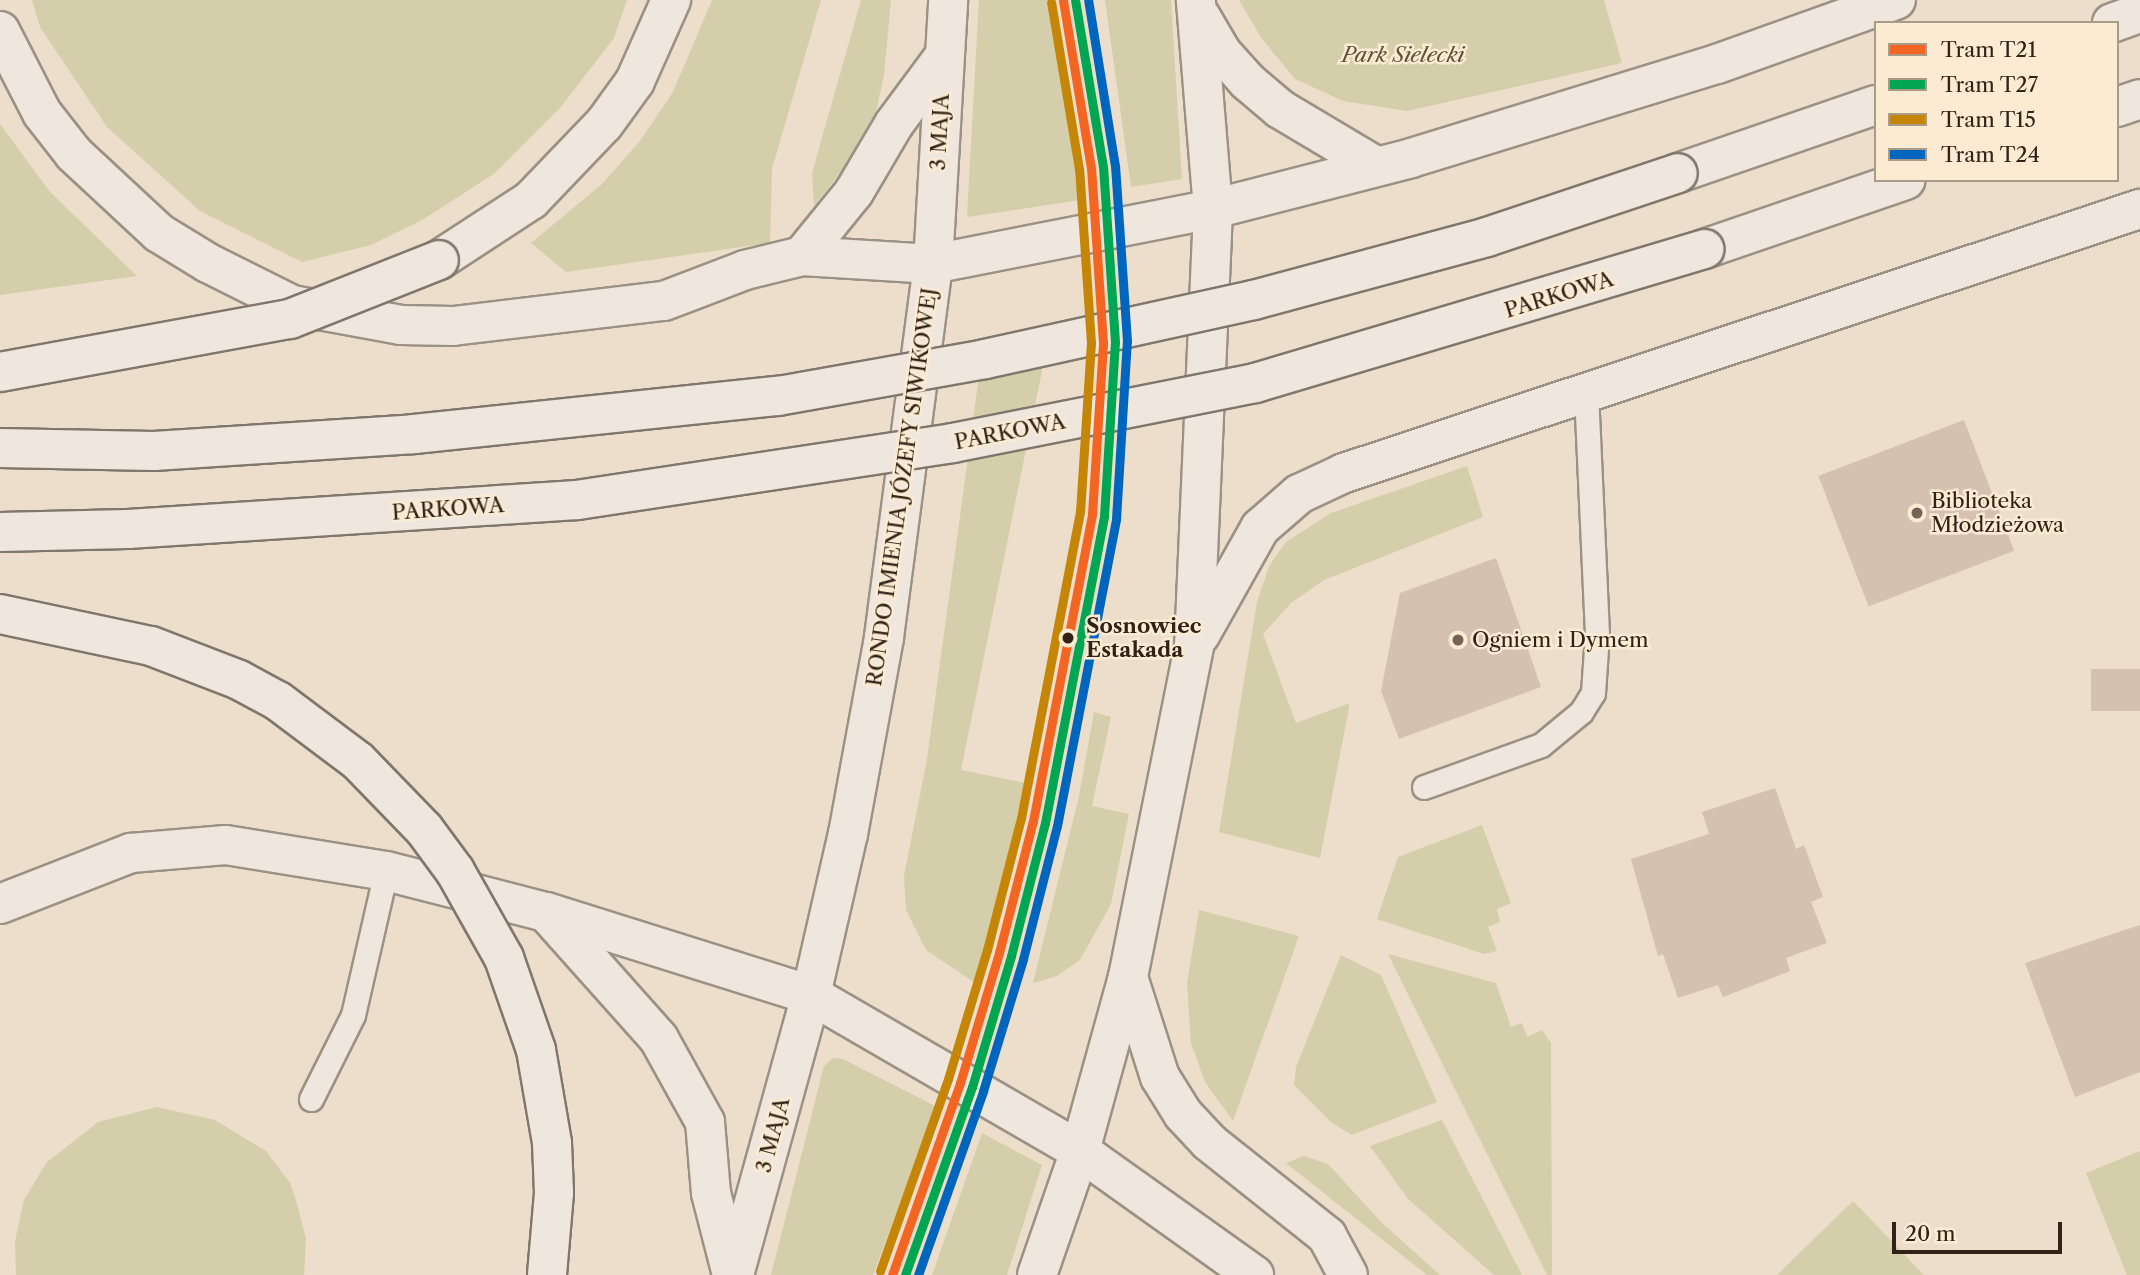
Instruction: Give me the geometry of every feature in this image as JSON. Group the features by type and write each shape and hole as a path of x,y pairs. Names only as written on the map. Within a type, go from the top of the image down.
{"street":[{"path":"0,372 290,319 439,260 531,200 604,124 635,81 671,0"},
{"name":"3 MAJA","path":"933,264 948,0"},
{"name":"RONDO IMIENIA JÓZEFY SIWIKOWEJ","path":"811,995 848,834 884,637 933,264 1213,209 1374,166 1717,64 1896,0"},
{"path":"1197,5 1222,53 1247,81 1280,109 1374,166"},
{"path":"1037,1275 1080,1151 1128,977 1194,646 1213,209 1197,5"},
{"path":"2118,21 2140,13"},
{"path":"0,31 42,113 108,191 159,233 208,264 292,305 401,325 453,326 664,301 745,270 802,256 933,264"},
{"path":"802,256 854,192 894,124 943,58"},
{"path":"2119,106 2140,99"},
{"path":"0,448 154,451 387,436 778,396 985,359 1254,300 1487,237 1874,106"},
{"name":"PARKOWA","path":"0,532 128,529 577,500 940,445 1255,383 1704,249 1900,182"},
{"path":"1194,646 1260,528 1299,494 1344,473 1586,395 2140,209"},
{"path":"0,614 151,646 239,680 278,701 358,761 424,829 455,871 504,958 536,1050 552,1143 554,1193 547,1275"},
{"path":"0,904 131,853 226,845 386,871 547,912 811,995 1080,1151 1227,1268"},
{"path":"547,912 659,1040 705,1122 711,1193 733,1275"},
{"path":"1128,977 1160,1077 1183,1114 1209,1142 1327,1236 1348,1275"},
{"name":"3 MAJA","path":"733,1275 811,995"}],"lane":[{"path":"1423,787 1541,745 1581,712 1593,693 1597,634 1586,395"},
{"path":"311,1099 353,1015 372,948 386,871"}],"green space":[{"path":"32,0 627,0 614,38 560,108 495,173 424,219 371,245 302,262 200,211 107,127 40,27"},
{"path":"712,0 821,0 772,169 770,243 566,272 531,243 602,184 640,141 673,92"},
{"path":"861,0 891,0 884,75 874,121 852,158 814,206 812,173"},
{"path":"979,0 1052,0 1081,200 967,217"},
{"path":"1105,0 1171,0 1182,179 1131,187"},
{"name":"Park Sielecki","path":"1239,0 1604,0 1622,63 1407,111 1343,101 1295,79 1262,39"},
{"path":"0,124 50,192 137,276 0,295"},
{"path":"1044,361 961,770 1025,783 977,984 926,950 906,910 904,876 927,759 979,376"},
{"path":"1467,466 1483,517 1324,580 1291,603 1263,634 1296,723 1350,703 1320,858 1219,832 1257,602 1269,566 1286,542 1331,513"},
{"path":"1094,712 1111,717 1092,806 1129,814 1111,904 1080,960 1057,976 1033,983 1079,796"},
{"path":"1482,825 1511,903 1497,909 1500,922 1488,927 1497,951 1484,954 1377,919 1398,857"},
{"path":"1199,910 1299,936 1233,1121 1205,1082 1191,1043 1187,983"},
{"path":"1388,954 1496,983 1511,1027 1522,1023 1527,1037 1542,1030 1551,1043 1552,1275 1547,1275"},
{"path":"1341,955 1381,975 1437,1102 1352,1135 1332,1123 1294,1085 1296,1067"},
{"path":"833,1058 843,1059 937,1107 873,1275 771,1275 824,1066"},
{"path":"157,1107 215,1120 266,1151 290,1183 297,1204 306,1239 304,1275 16,1275 15,1241 24,1200 47,1162 98,1122"},
{"path":"1442,1120 1522,1275 1494,1275 1408,1199 1370,1146"},
{"path":"982,1133 1042,1165 1007,1275 932,1275"},
{"path":"2140,1151 2140,1275 2127,1275 2086,1173"},
{"path":"1304,1156 1328,1164 1382,1223 1440,1275 1427,1275 1286,1163"},
{"path":"1853,1201 1924,1275 1777,1275"}],"building":[{"name":"Biblioteka Młodzieżowa","path":"1964,420 2014,551 1869,607 1818,476"},
{"name":"Ogniem i Dymem","path":"1496,558 1541,687 1399,739 1381,691 1400,593"},
{"path":"2091,669 2140,669 2140,711 2091,711"},
{"path":"1775,788 1796,849 1804,845 1823,897 1811,902 1827,943 1786,958 1790,971 1723,997 1718,985 1678,998 1663,954 1658,956 1631,859 1709,834 1702,812"},
{"path":"2140,925 2140,1072 2075,1097 2025,963"}],"tram line":[{"name":"T21","path":"892,1275 960,1083 999,953 1033,821 1092,514 1103,343 1091,168 1063,0"},
{"name":"T27","path":"905,1275 972,1087 1011,956 1045,823 1104,516 1115,342 1103,167 1075,0"},
{"name":"T24","path":"918,1275 983,1091 1023,959 1057,826 1116,519 1127,341 1115,166 1088,0"},
{"name":"T15","path":"880,1271 948,1079 987,950 1021,818 1080,512 1091,343 1079,169 1051,2"}],"place":[{"name":"Biblioteka Młodzieżowa","path":"1917,513"},
{"name":"Sosnowiec Estakada","path":"1068,638"},
{"name":"Ogniem i Dymem","path":"1458,640"}]}
